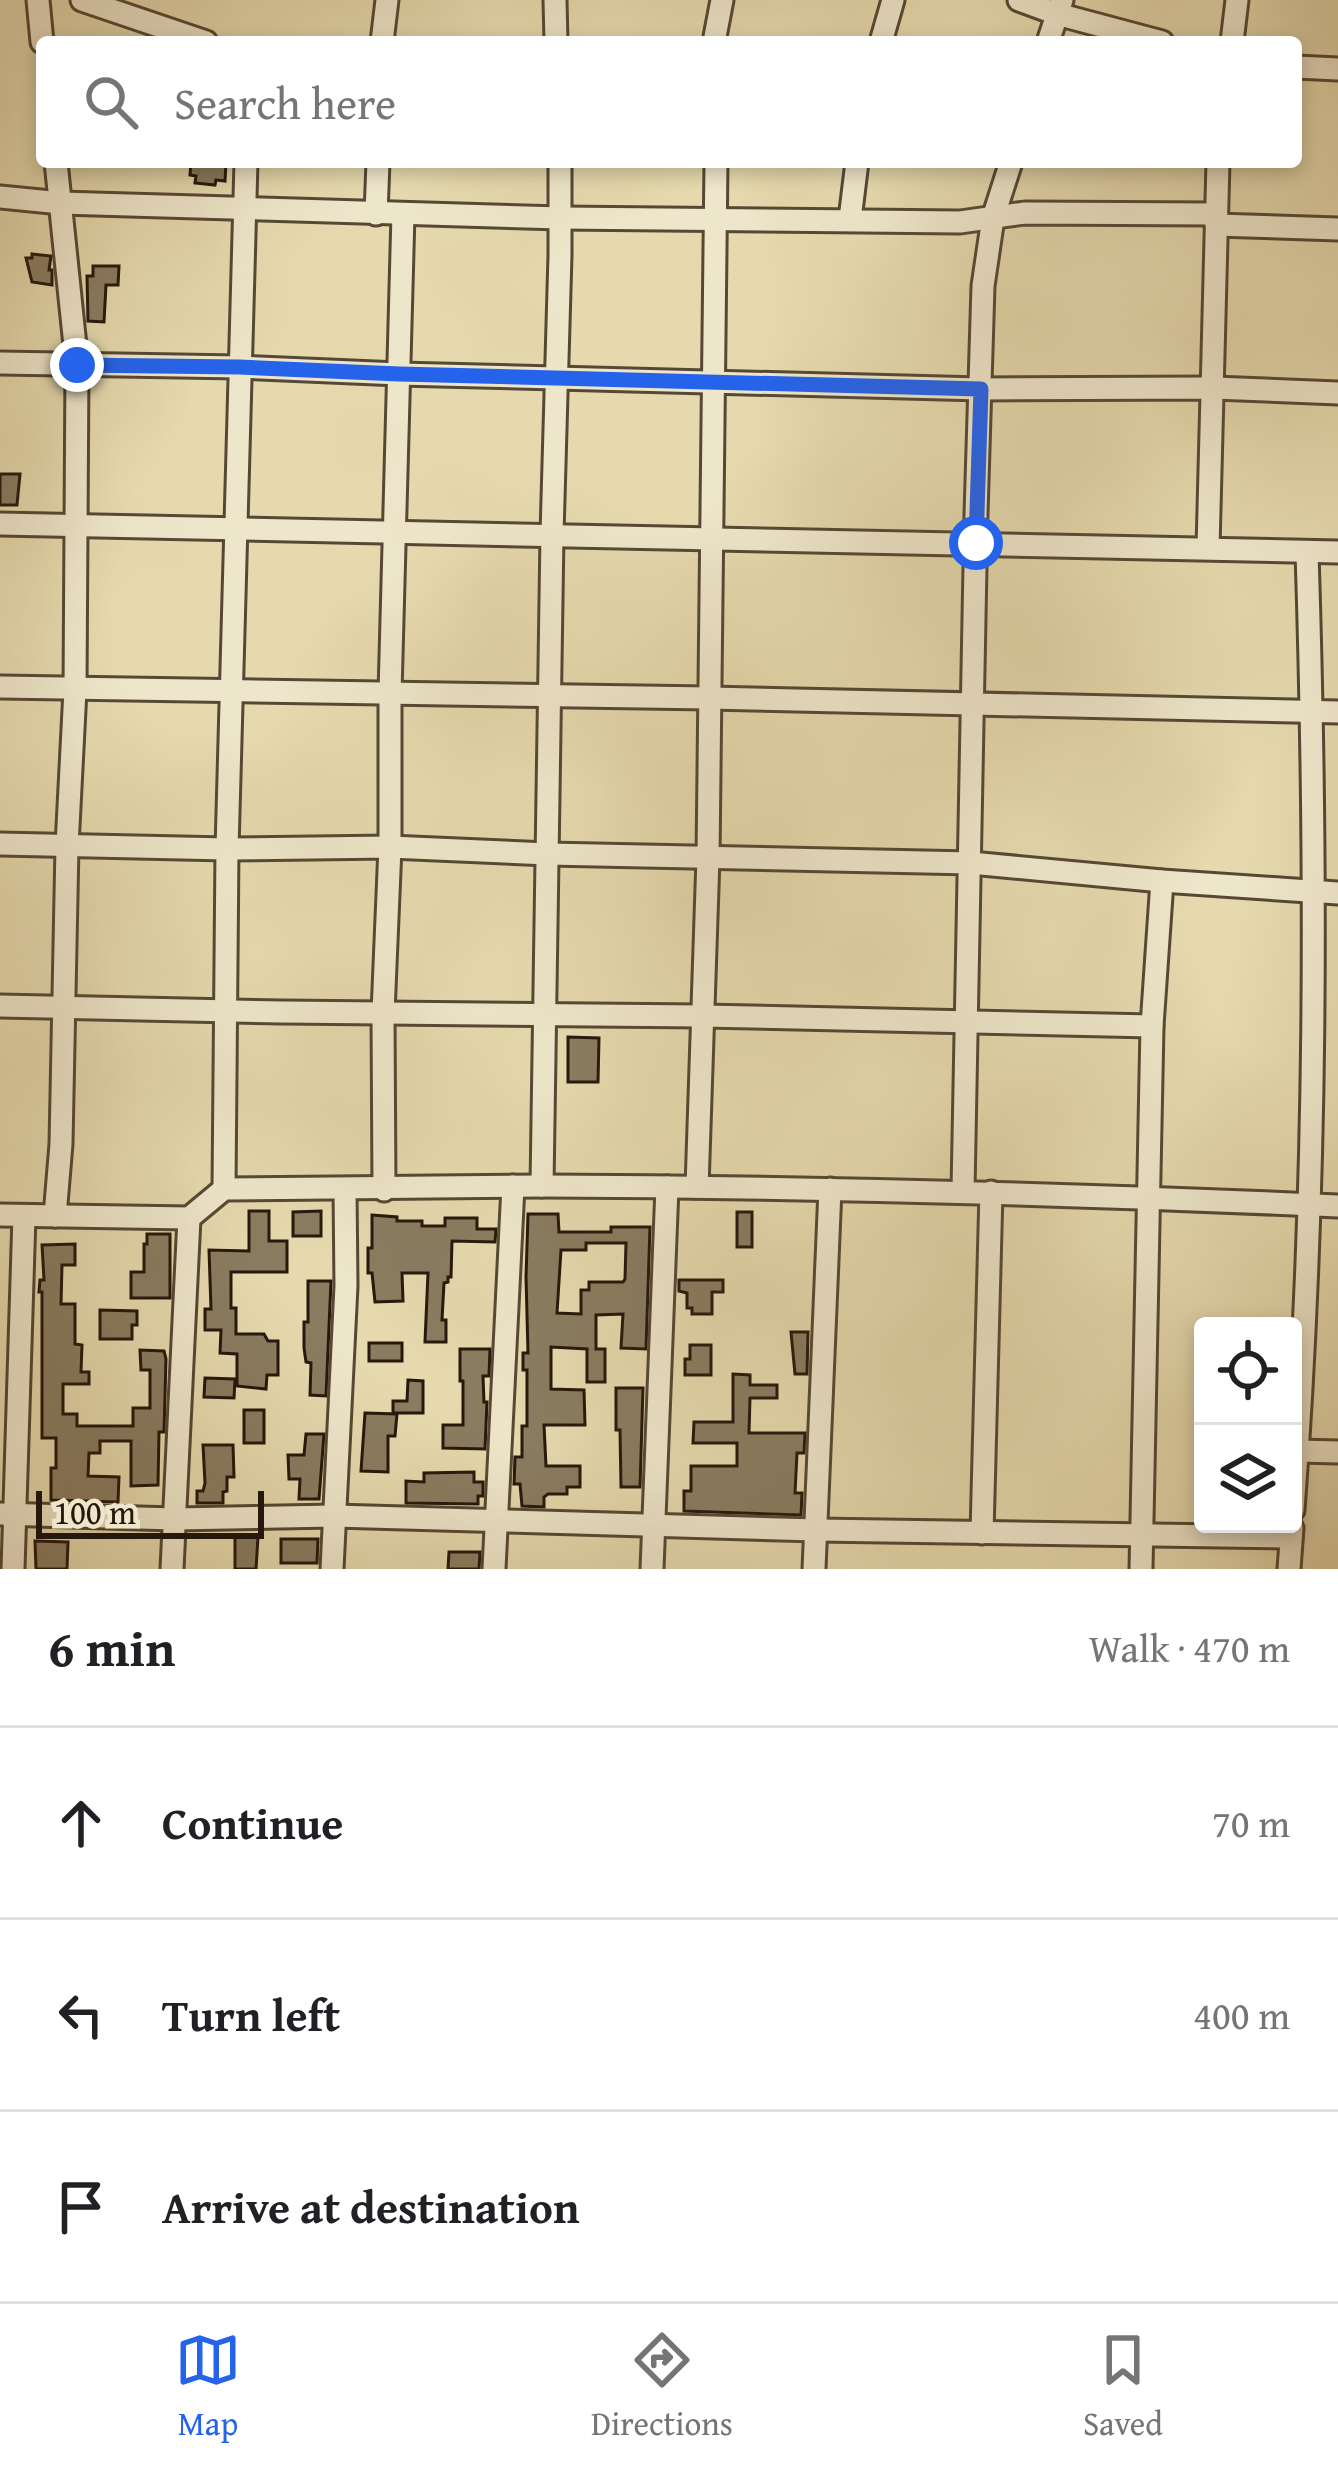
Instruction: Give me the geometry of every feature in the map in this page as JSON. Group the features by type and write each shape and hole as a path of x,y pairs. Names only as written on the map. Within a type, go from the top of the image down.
{"street":[{"path":"38,0 41,36"},
{"path":"82,0 188,36"},
{"path":"383,36 386,0"},
{"path":"555,0 556,36"},
{"path":"715,36 722,0"},
{"path":"883,36 893,0"},
{"path":"1019,0 1060,7 1145,36"},
{"path":"1233,36 1238,0"},
{"path":"1050,36 1060,7"},
{"path":"1302,67 1338,69"},
{"path":"55,1216 75,690 77,365 57,168"},
{"path":"224,1189 227,849 247,168"},
{"path":"376,214 378,168"},
{"path":"542,1186 560,168"},
{"path":"697,1187 708,858 716,168"},
{"path":"850,219 856,168"},
{"path":"963,1192 983,286 993,218 1009,168"},
{"path":"1208,548 1218,168"},
{"path":"0,197 246,210 561,218 960,222 1025,213 1215,219 1338,229"},
{"path":"384,1190 383,1013 403,214"},
{"path":"0,363 981,389 1214,388 1338,393"},
{"path":"0,524 1338,552"},
{"path":"1299,1425 1310,1205 1315,892 1306,552"},
{"path":"0,687 1338,712"},
{"path":"0,844 389,847 971,863 1338,892"},
{"path":"1141,1569 1151,1026 1162,881"},
{"path":"0,1006 1151,1026"},
{"path":"0,1215 189,1218 224,1189 513,1186 992,1192 1338,1206"},
{"path":"494,1569 513,1186"},
{"path":"652,1569 667,1187"},
{"path":"332,1569 346,1286 345,1190"},
{"path":"814,1569 830,1190"},
{"path":"982,1533 992,1192"},
{"path":"13,1569 7,1515 24,1216"},
{"path":"172,1569 189,1218"},
{"path":"1302,1451 1338,1452"},
{"path":"7,1515 334,1516 1142,1537 1242,1533"},
{"path":"1289,1569 1292,1533"}],"building":[{"path":"191,168 226,168 225,181 216,180 215,185 195,183 196,176 190,175"},
{"path":"51,256 52,285 32,282 26,258"},
{"path":"93,266 119,266 118,285 106,285 104,322 88,321 87,276 93,276"},
{"path":"0,474 20,474 17,505 0,505"},
{"path":"568,1037 599,1038 598,1082 568,1082"},
{"path":"249,1211 269,1211 269,1241 287,1241 287,1272 231,1272 236,1334 264,1334 268,1341 278,1341 278,1375 267,1375 266,1389 237,1386 237,1354 220,1353 221,1330 205,1330 205,1309 211,1309 209,1250 249,1251"},
{"path":"321,1211 321,1236 293,1236 293,1212"},
{"path":"737,1212 752,1212 752,1247 737,1247"},
{"path":"528,1214 558,1214 559,1232 650,1227 646,1349 621,1348 623,1314 596,1315 596,1349 605,1349 605,1382 587,1382 587,1349 551,1347 551,1389 584,1390 585,1425 544,1425 546,1466 580,1466 580,1487 567,1487 567,1494 548,1494 544,1507 522,1506 520,1484 514,1484 515,1457 522,1457 522,1426 527,1426 527,1370 523,1370 523,1353 528,1353","holes":["586,1243 626,1243 623,1282 589,1282 589,1290 581,1290 581,1314 557,1313 561,1250 586,1250"]},
{"path":"372,1215 422,1221 422,1226 445,1226 445,1218 477,1218 477,1229 496,1229 495,1242 452,1241 451,1277 444,1283 446,1342 425,1342 428,1273 402,1273 403,1301 375,1302 372,1273 368,1273"},
{"path":"147,1234 170,1234 170,1298 131,1298 131,1272 144,1272"},
{"path":"75,1244 75,1265 62,1265 61,1304 75,1304 75,1344 82,1345 81,1372 89,1372 89,1384 63,1384 63,1414 77,1414 77,1426 133,1426 133,1408 150,1408 150,1370 141,1370 140,1350 164,1351 166,1359 158,1485 131,1486 131,1441 100,1441 100,1453 89,1453 88,1476 119,1477 118,1502 51,1500 56,1438 42,1438 42,1245"},
{"path":"679,1280 723,1280 723,1292 712,1292 712,1314 692,1314 687,1293 679,1291"},
{"path":"308,1281 331,1281 326,1396 310,1395 311,1363 306,1362 304,1348"},
{"path":"100,1310 137,1311 132,1339 100,1339"},
{"path":"791,1332 808,1332 807,1374 795,1374"},
{"path":"369,1343 402,1343 402,1361 369,1361"},
{"path":"690,1345 711,1345 711,1375 685,1375"},
{"path":"460,1349 490,1349 489,1376 483,1376 485,1449 443,1448 443,1425 463,1425"},
{"path":"733,1374 750,1375 750,1385 777,1385 777,1398 750,1398 749,1433 805,1433 804,1453 797,1453 795,1493 802,1493 801,1515 684,1511 684,1491 691,1491 691,1466 737,1466 737,1443 693,1443 694,1422 733,1422"},
{"path":"205,1378 235,1379 234,1398 204,1397"},
{"path":"408,1380 423,1381 423,1413 393,1413 393,1401 407,1401"},
{"path":"616,1388 643,1388 640,1487 621,1487"},
{"path":"244,1410 264,1410 264,1443 244,1443"},
{"path":"365,1413 397,1414 395,1436 388,1436 388,1472 361,1471"},
{"path":"306,1434 324,1434 319,1499 299,1499 300,1479 289,1479 288,1455 304,1455"},
{"path":"203,1445 233,1445 234,1477 227,1477 223,1503 197,1503 197,1491 203,1491 205,1483"},
{"path":"474,1472 474,1482 483,1482 478,1504 406,1503 406,1481 424,1482 424,1473"},
{"path":"235,1537 258,1537 256,1569 235,1569"},
{"path":"281,1539 318,1539 317,1563 281,1563"},
{"path":"35,1541 68,1542 67,1569 36,1569"},
{"path":"449,1552 480,1552 479,1569 448,1569"}],"route":[{"path":"77,365 981,389 976,543"}]}
